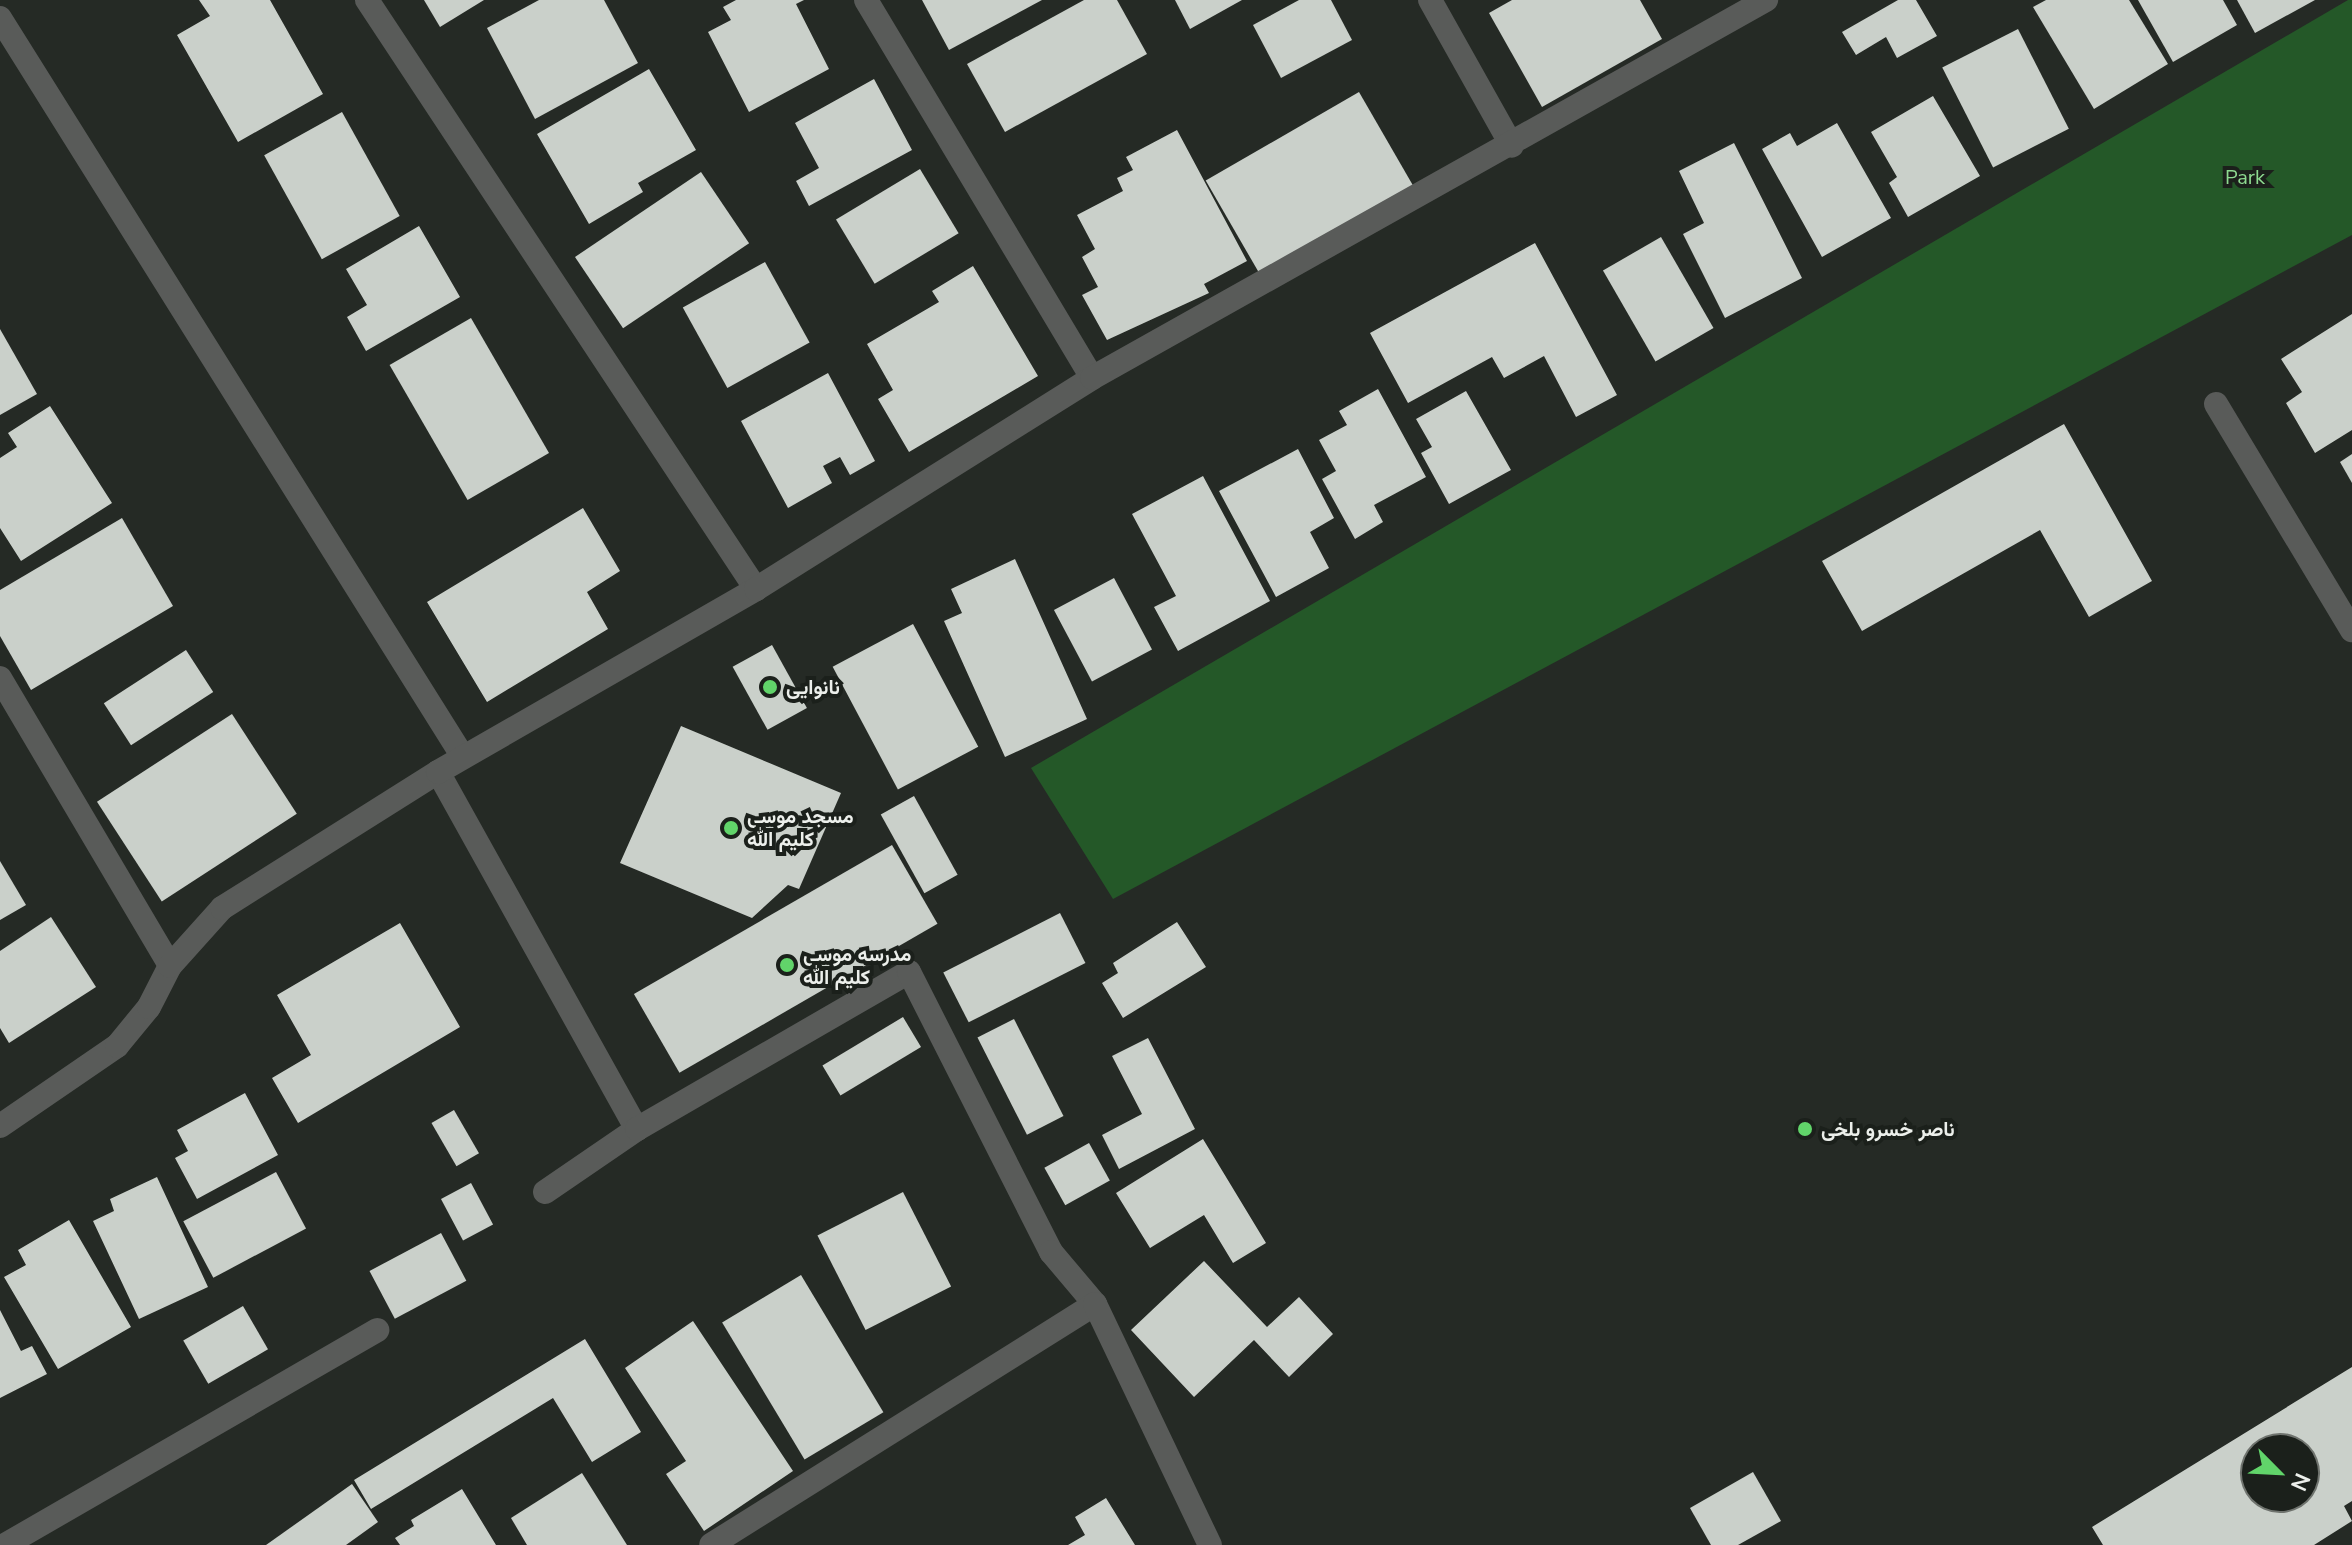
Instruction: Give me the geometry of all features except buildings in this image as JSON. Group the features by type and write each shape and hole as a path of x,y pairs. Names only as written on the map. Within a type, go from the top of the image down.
{"street":[{"path":"367,0 756,589"},
{"path":"866,0 1092,378"},
{"path":"1430,0 1512,146"},
{"path":"0,1126 117,1046 149,1007 170,966 222,908 463,757 756,589 1092,378 1512,146 1766,0"},
{"path":"0,18 463,757"},
{"path":"2216,404 2352,630"},
{"path":"0,678 170,966"},
{"path":"438,772 637,1129"},
{"path":"545,1192 637,1129 909,972 1051,1252 1095,1304 1210,1545"},
{"path":"711,1545 1095,1304"},
{"path":"5,1545 377,1330"}],"green space":[{"name":"Park","path":"2352,0 2352,235 1113,899 1031,768"}],"place":[{"name":"نانوایی","path":"770,687"},
{"name":"مسجد موسی کلیم الله","path":"731,828"},
{"name":"مدرسه موسی کلیم الله","path":"787,965"},
{"name":"ناصر خسرو بلخی","path":"1805,1129"}]}
